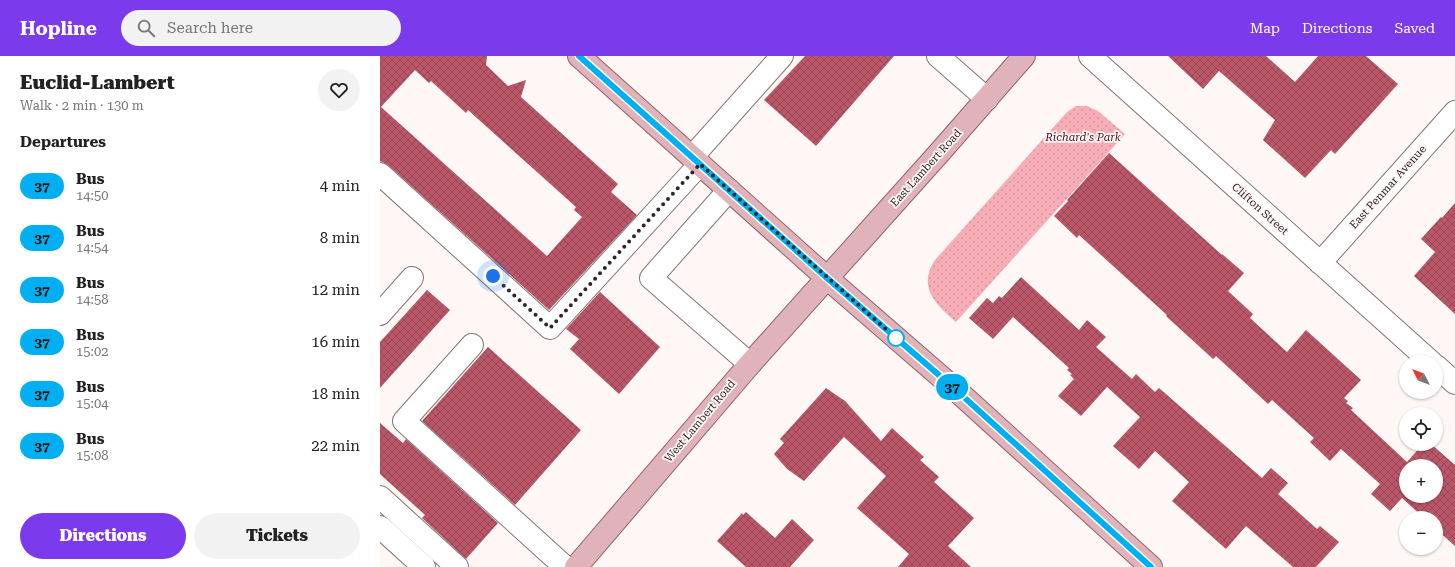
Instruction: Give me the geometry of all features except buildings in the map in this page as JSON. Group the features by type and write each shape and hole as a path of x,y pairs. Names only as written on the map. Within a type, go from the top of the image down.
{"main road":[{"path":"579,56 827,278 955,389 1151,567"},
{"name":"East Lambert Road","path":"827,278 1024,56"},
{"name":"West Lambert Road","path":"576,567 750,364 827,278"}],"street":[{"path":"380,174 550,328 696,160 782,56"},
{"path":"938,56 987,99"},
{"name":"Clifton Street","path":"1090,56 1423,355"},
{"name":"East Penmar Avenue","path":"1320,263 1455,112"},
{"path":"729,190 651,278 750,364"},
{"path":"380,314 412,278"},
{"path":"472,345 404,421 565,567"},
{"path":"1443,372 1455,383"},
{"path":"380,497 457,567"},
{"path":"380,527 424,567"}],"green space":[{"name":"Richard's Park","path":"1076,106 1087,106 1098,111 1125,134 956,322 936,302 928,287 930,270 935,260 1067,112"}],"bus line":[{"name":"37","path":"579,56 827,278 955,389 1151,567"}],"route":[{"path":"493,276 550,328 700,164 897,339 896,338"}]}
